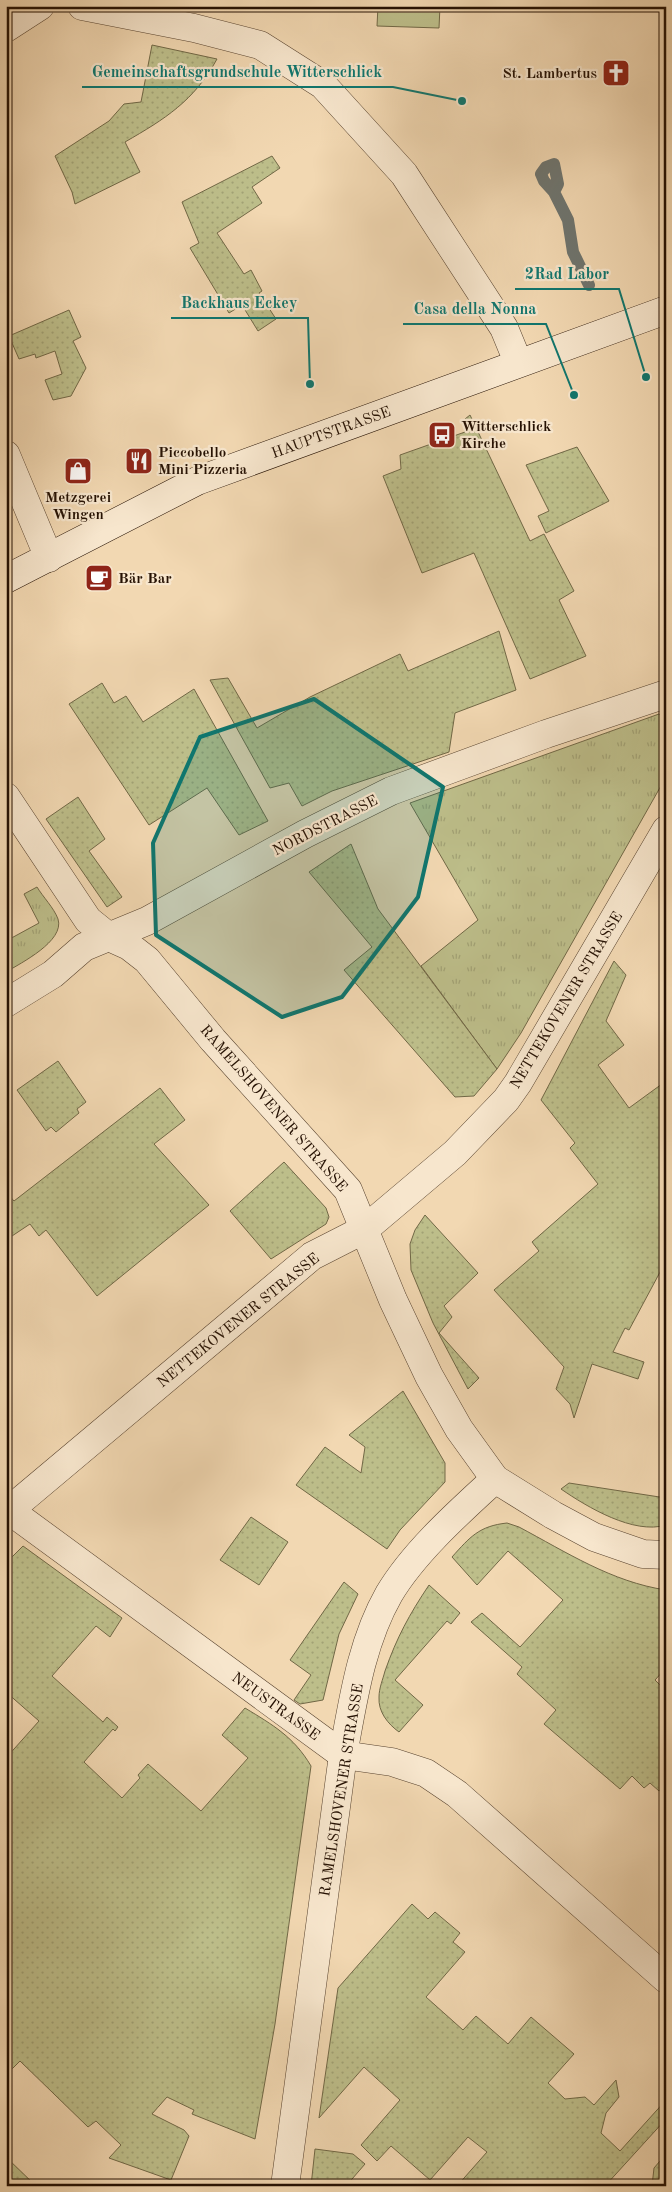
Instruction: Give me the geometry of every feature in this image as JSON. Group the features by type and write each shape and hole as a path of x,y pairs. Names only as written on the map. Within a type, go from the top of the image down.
{"street":[{"path":"6,28 40,6"},
{"path":"82,6 194,28 260,45 323,85 404,174 504,328 518,362"},
{"name":"HAUPTSTRASSE","path":"6,579 197,481 518,362 666,310"},
{"path":"6,455 49,558"},
{"name":"NORDSTRASSE","path":"6,1003 53,974 84,947 146,921 304,834 391,791 546,734 666,694"},
{"name":"RAMELSHOVENER STRASSE","path":"6,797 88,920 109,937 130,946 147,960 213,1040 348,1190 393,1300 429,1376 460,1429 495,1479 448,1524 415,1560 390,1594 371,1633 354,1690 343,1755 285,2186"},
{"name":"NETTEKOVENER STRASSE","path":"7,1511 312,1256 365,1230 455,1153 506,1100 523,1074 666,830"},
{"path":"495,1479 553,1516 594,1538 643,1554 666,1555"},
{"name":"NEUSTRASSE","path":"7,1511 343,1755 392,1762 426,1773 457,1794 666,1979"}],"highlighted area":[{"path":"314,699 443,787 418,897 342,997 282,1017 156,935 153,843 200,737"}],"green space":[{"path":"378,6 440,6 439,28 377,26"},
{"path":"152,45 217,59 199,86 177,108 166,117 125,142 140,172 75,204 72,192 55,156 109,121 124,104 141,102"},
{"path":"272,156 280,168 252,187 262,203 217,233 244,274 251,270 262,291 259,293 276,319 258,331 242,305 229,313 190,248 199,243 182,202"},
{"path":"69,310 81,337 73,341 86,368 71,396 53,400 45,380 62,374 55,351 36,358 35,354 19,359 9,336"},
{"path":"470,415 530,541 544,534 574,591 559,600 586,656 530,679 474,553 422,573 383,476 401,469 400,455 465,432 465,419"},
{"path":"577,447 609,501 546,533 538,516 549,511 526,465"},
{"path":"499,631 516,690 455,713 449,752 332,791 302,806 289,783 270,788 210,680 228,678 257,728 310,697 400,654 408,671"},
{"path":"102,683 114,703 126,696 143,722 194,689 268,821 239,835 207,788 149,825 69,704"},
{"path":"659,714 666,720 666,777 521,1033 497,1069 421,966 478,920 410,803"},
{"path":"78,797 105,839 89,851 122,897 107,907 46,819"},
{"path":"351,844 378,909 497,1069 474,1096 455,1097 344,970 372,947 309,872"},
{"path":"37,887 56,915 58,927 49,943 31,957 6,972 6,941 39,923 24,894"},
{"path":"614,961 626,975 606,1021 624,1045 598,1065 629,1108 666,1081 666,1261 629,1330 625,1328 613,1352 644,1362 638,1379 592,1364 574,1418 570,1404 556,1389 564,1367 494,1290 539,1251 532,1242 598,1184 570,1148 575,1143 541,1100"},
{"path":"58,1061 86,1102 77,1109 79,1113 56,1132 51,1127 46,1131 17,1090"},
{"path":"160,1088 185,1120 154,1144 209,1205 97,1296 46,1230 39,1236 30,1224 6,1240 6,1192 14,1201"},
{"path":"284,1162 326,1208 329,1217 326,1224 271,1259 230,1211"},
{"path":"425,1215 478,1273 444,1306 452,1317 439,1333 479,1378 468,1389 433,1323 411,1270 410,1244 415,1230"},
{"path":"403,1391 445,1463 445,1482 400,1530 387,1549 296,1485 325,1447 361,1473 365,1447 349,1435"},
{"path":"569,1483 666,1498 666,1525 640,1526 611,1518 561,1489"},
{"path":"251,1517 288,1542 259,1585 220,1560"},
{"path":"507,1523 519,1527 608,1573 646,1586 666,1590 666,1668 655,1680 666,1691 666,1785 659,1791 650,1783 644,1788 632,1776 620,1789 544,1724 556,1710 517,1674 522,1667 471,1622 482,1613 520,1647 563,1600 508,1551 477,1585 452,1557 464,1544 482,1530"},
{"path":"23,1546 122,1618 110,1637 96,1626 52,1676 103,1722 107,1717 118,1727 115,1731 113,1729 84,1762 122,1798 140,1778 138,1775 148,1764 201,1811 248,1758 222,1735 245,1708 274,1726 290,1739 311,1766 275,2024 255,2139 192,2114 194,2110 167,2097 152,2114 184,2130 189,2136 171,2180 109,2158 121,2145 96,2121 88,2127 20,2061 6,2075 6,1758 39,1721 6,1692 6,1563"},
{"path":"344,1582 358,1594 339,1634 323,1700 300,1704 294,1700 311,1675 290,1660"},
{"path":"429,1585 460,1613 451,1624 447,1621 395,1680 423,1705 399,1732 382,1713 379,1702 380,1690 385,1671 399,1637 409,1616"},
{"path":"412,1904 428,1919 435,1912 460,1933 453,1942 465,1952 426,1997 463,2030 476,2016 508,2044 531,2017 574,2054 548,2083 565,2099 585,2097 594,2105 616,2080 619,2097 606,2113 601,2133 620,2151 666,2100 666,2119 605,2186 457,2186 487,2152 468,2137 430,2180 391,2146 377,2161 361,2145 400,2100 364,2067 319,2118 338,1988"},
{"path":"315,2149 353,2154 365,2164 346,2186 311,2186"},
{"path":"666,2154 666,2186 652,2186 654,2168"},
{"path":"6,2157 36,2186 6,2186"}],"waterway":[{"path":"554,192 544,181 541,174 546,167 554,164 558,184 554,192 568,220 573,252 589,285"}],"place":[{"name":"St. Lambertus","path":"616,73"},
{"name":"Gemeinschaftsgrundschule Witterschlick","path":"462,101"},
{"name":"2Rad Labor","path":"646,377"},
{"name":"Backhaus Eckey","path":"310,384"},
{"name":"Casa della Nonna","path":"574,395"},
{"name":"Witterschlick Kirche","path":"442,435"},
{"name":"Piccobello Mini Pizzeria","path":"139,461"},
{"name":"Metzgerei Wingen","path":"78,471"},
{"name":"Bär Bar","path":"99,578"}]}
